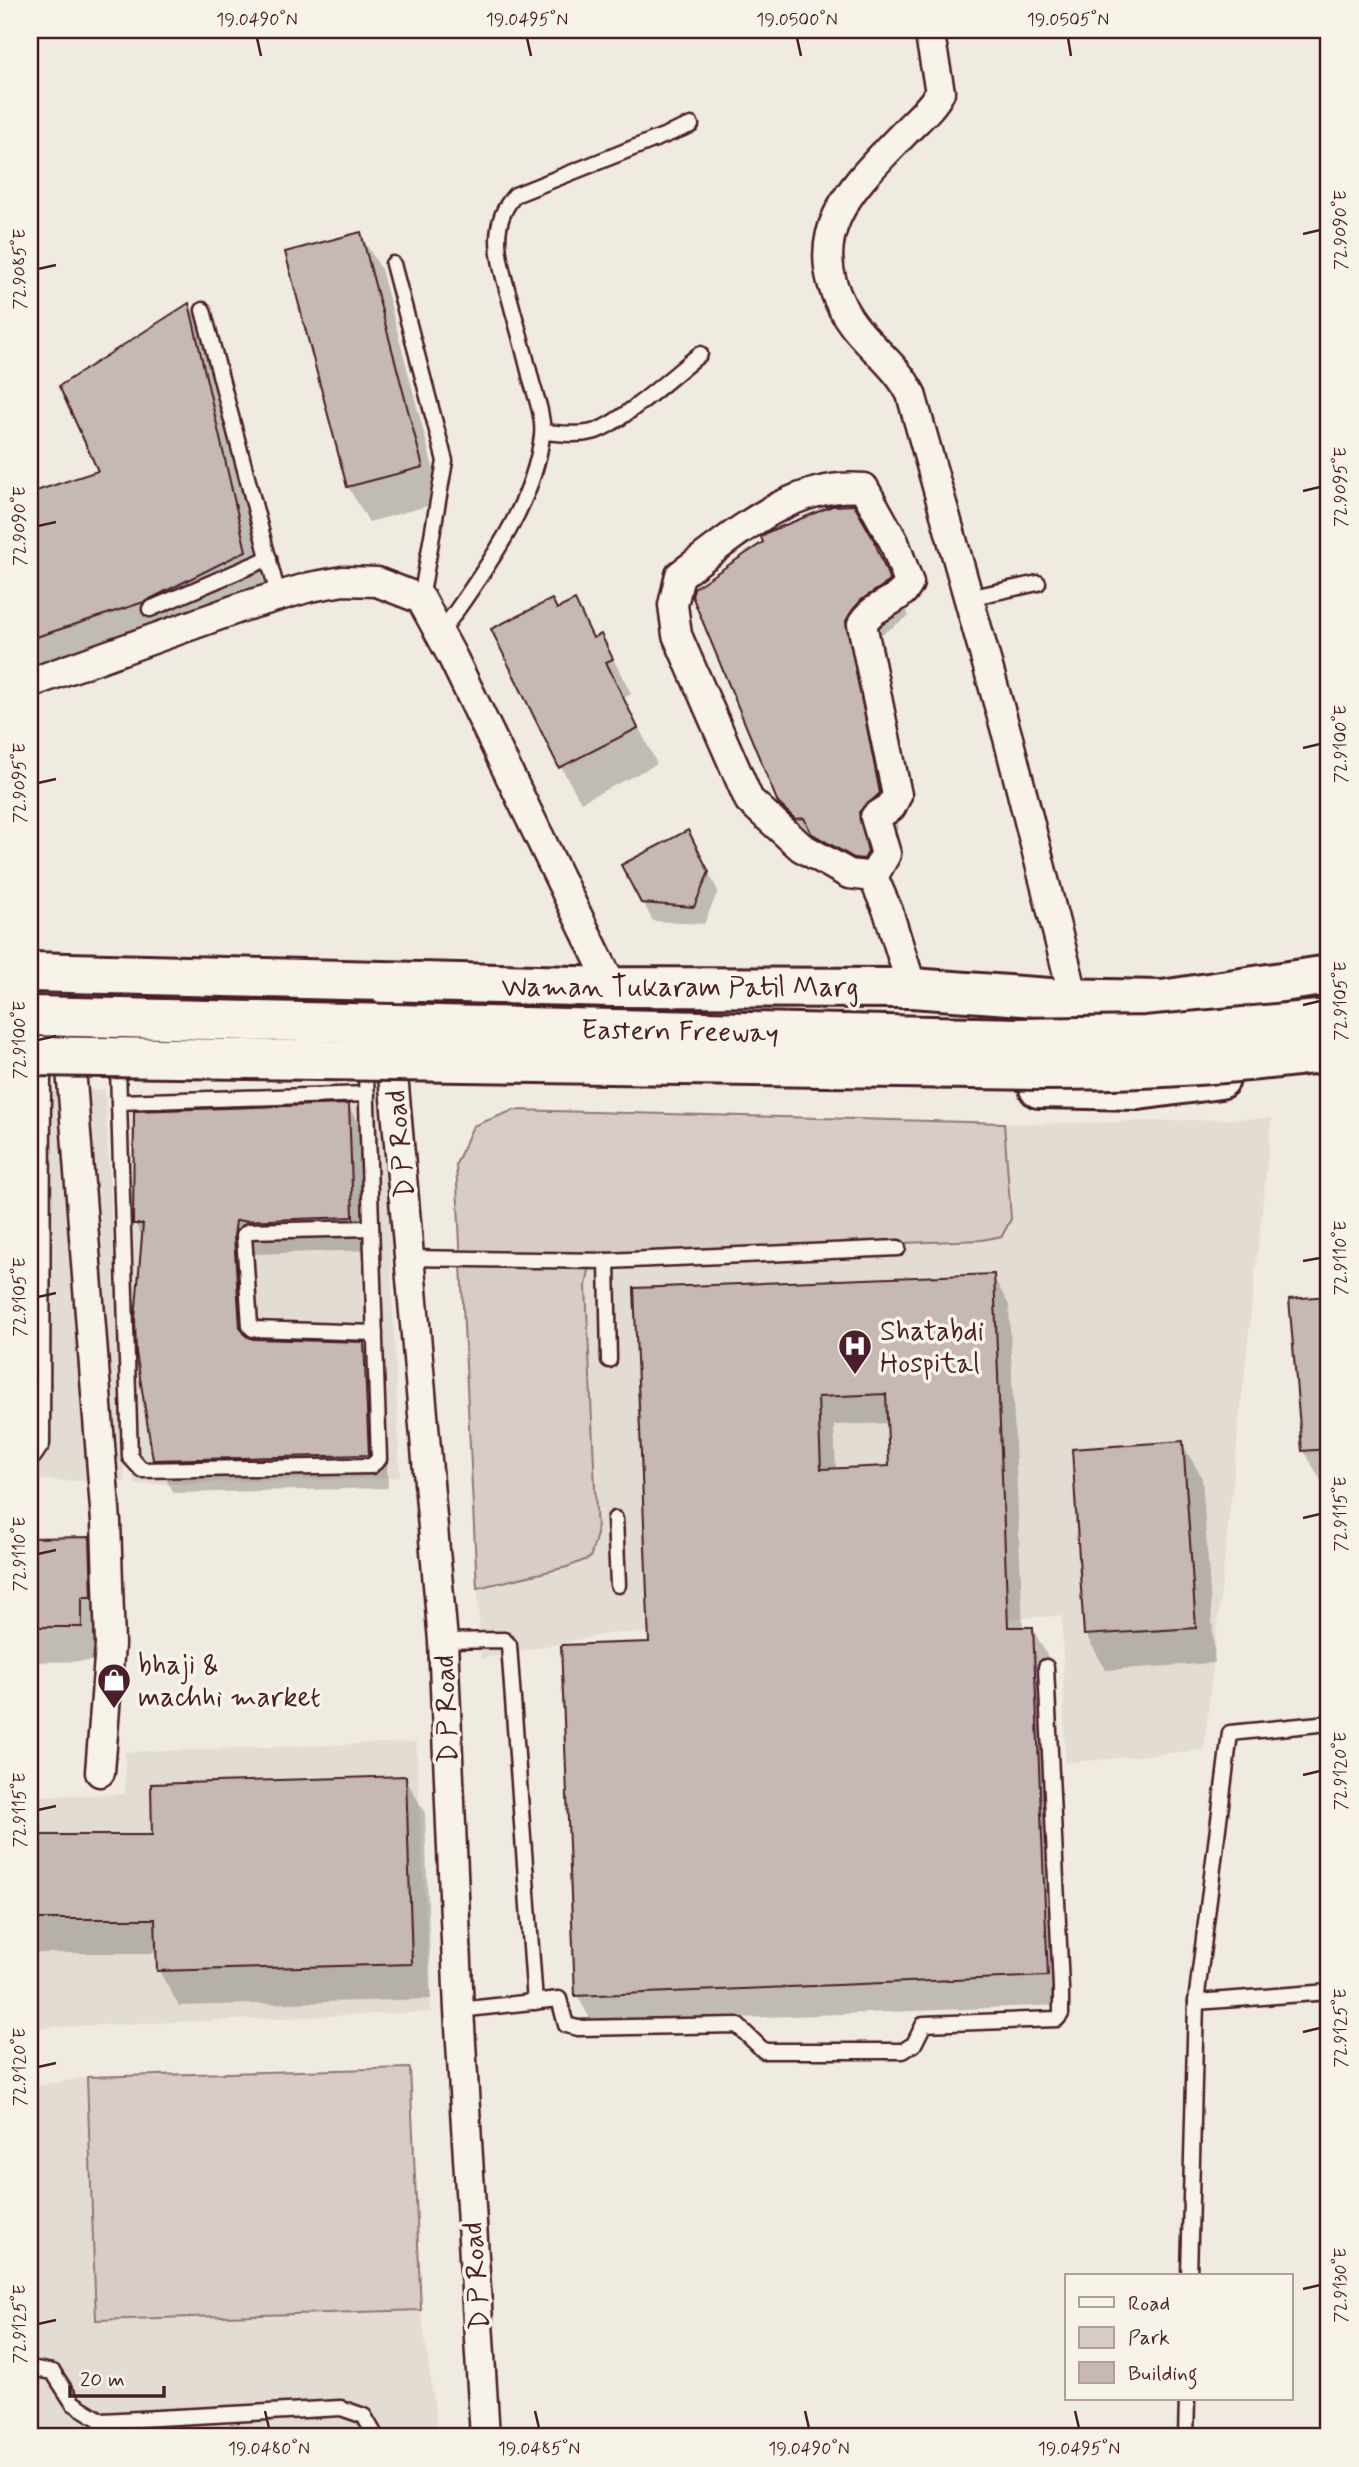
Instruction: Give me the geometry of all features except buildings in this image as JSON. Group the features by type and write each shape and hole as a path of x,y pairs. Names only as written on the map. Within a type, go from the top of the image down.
{"main road":[{"name":"Waman Tukaram Patil Marg","path":"30,972 612,988 912,988 1074,998 1162,1000 1329,975"},
{"name":"Eastern Freeway","path":"30,1016 1019,1038 1146,1036 1329,1019"},
{"name":"Eastern Freeway","path":"43,1065 1156,1069 1266,1061 1329,1052"},
{"path":"43,1065 118,1086 375,1081 1139,1090 1329,1065"}],"street":[{"path":"929,30 940,92 847,194 835,217 827,248 830,281 842,308 861,337 902,375 911,394 1074,998"},
{"path":"838,485 864,488 894,542 909,583 904,594 867,615 862,624 897,795 891,807 875,817 886,855 873,877 849,874 801,848 749,800 677,635 673,605 680,575 741,530 772,508 838,485"},
{"path":"30,683 278,595 343,581 377,582 421,599 612,988"},
{"path":"873,877 888,911 912,988"},
{"name":"D P Road","path":"388,983 375,1081 409,1258 443,1641 458,2010 485,2437"},
{"path":"43,1065 106,1522 110,1645 100,1772"}],"lane":[{"path":"440,634 499,546 530,481 542,432 539,404 499,262 499,226 504,208 515,195 691,125"},
{"path":"393,264 445,460 421,599"},
{"path":"203,310 278,595"},
{"path":"542,432 571,435 594,432 612,422 700,354"},
{"path":"150,609 269,558"},
{"path":"968,598 1038,583"},
{"path":"30,1456 34,1456 42,1444 43,1065"},
{"path":"118,1086 130,1458 142,1470 371,1466 379,1460 371,1228 375,1081"},
{"path":"371,1228 249,1231 244,1235 250,1326 253,1329 374,1333"},
{"path":"409,1258 607,1261 898,1248"},
{"path":"607,1261 609,1360"},
{"path":"615,1519 618,1585"},
{"path":"443,1641 504,1640 509,1645 535,2002"},
{"path":"458,2010 559,1999 566,2025 578,2028 737,2025 764,2051 903,2051 914,2044 924,2024 1057,2020 1061,2014 1061,1987 1046,1667"},
{"path":"1189,2274 1196,2002 1230,1733 1329,1723"},
{"path":"1196,2002 1329,1992"},
{"path":"30,2368 53,2372 73,2403 102,2421 341,2408 364,2416 376,2437"},
{"path":"1186,2437 1187,2400"}],"shaded area":[{"path":"30,1090 105,1090 125,1482 30,1480"},
{"path":"384,1092 400,1477 134,1485 132,1136 127,1096"},
{"name":"Shatabdi Hospital","path":"514,1110 1031,1124 1272,1118 1204,1750 1065,1763 1062,1616 608,1634 481,1659 456,1164 473,1126"},
{"path":"416,1742 431,2012 30,2028 30,1796 125,1794 125,1752"},
{"path":"87,2077 96,2320 421,2310 439,2437 33,2437 30,2433 30,2087"}],"green space":[{"path":"514,1110 1004,1123 1011,1219 1002,1236 982,1240 613,1254 591,1260 586,1286 597,1534 590,1558 567,1567 477,1588 456,1164 473,1126"},
{"path":"410,2068 421,2310 96,2320 87,2077"}],"place":[{"name":"Shatabdi Hospital","path":"855,1376"},
{"name":"bhaji & machhi market","path":"114,1710"}]}
